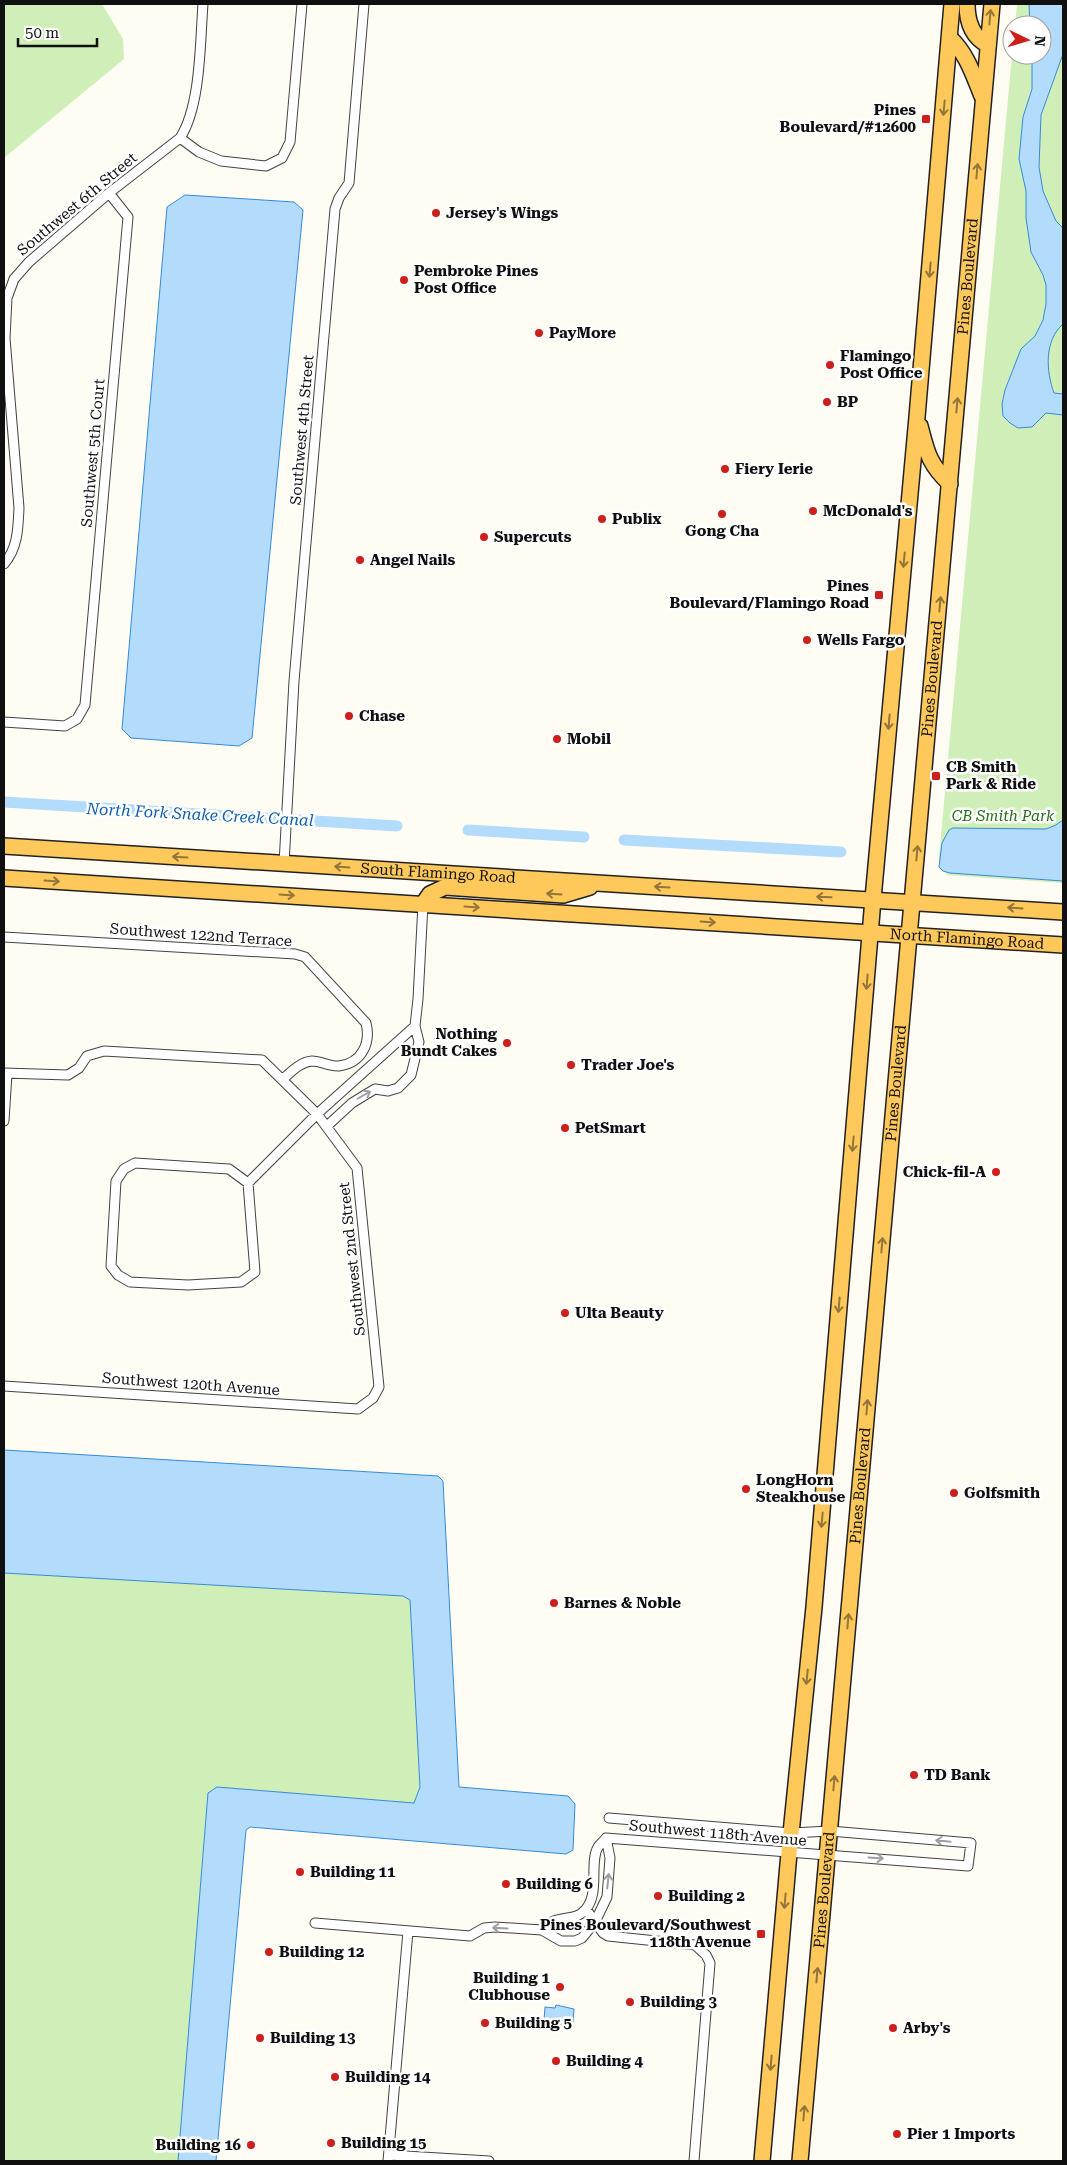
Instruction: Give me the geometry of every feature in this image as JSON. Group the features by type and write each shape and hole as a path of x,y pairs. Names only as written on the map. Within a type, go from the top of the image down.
{"highway":[{"path":"762,2161 789,1853 814,1607 870,933 952,4"},
{"path":"967,4 968,17 973,30 980,41 988,45"},
{"name":"Pines Boulevard","path":"800,2161 992,4"},
{"path":"950,38 960,47 984,99"},
{"path":"917,417 930,462 937,472 950,484"},
{"name":"South Flamingo Road","path":"4,846 601,884 873,899"},
{"name":"South Flamingo Road","path":"4,878 870,933"},
{"path":"423,904 430,894 445,887 562,895 601,884"},
{"path":"873,899 1063,912"},
{"name":"North Flamingo Road","path":"870,933 1063,944"}],"street":[{"path":"194,4 203,4"},
{"name":"Southwest 6th Street","path":"7,561 18,536 20,508 5,338 7,298 14,278 29,262 109,193 180,138 187,127 192,109 203,4"},
{"path":"180,138 199,152 220,161 266,166 282,158 290,142 302,4"},
{"name":"Southwest 4th Street","path":"284,864 295,672 335,209 339,198 349,183 364,4"},
{"name":"Southwest 5th Court","path":"4,722 65,726 77,719 85,705 128,217 109,193"},
{"path":"327,1126 364,1094 375,1089 388,1091 404,1084 411,1076 419,1042 415,1026 423,904"},
{"name":"Southwest 122nd Terrace","path":"4,937 295,954 305,957 366,1023 369,1035 367,1048 354,1060 338,1066 313,1061 301,1064 283,1079"},
{"path":"248,1183 229,1170 135,1163 124,1169 116,1181 111,1266 118,1275 130,1282 188,1285 240,1282 255,1272 248,1183 317,1114 415,1026"},
{"name":"Southwest 2nd Street","path":"6,1074 68,1075 79,1068 87,1056 104,1051 262,1060 317,1114 357,1168 379,1386 373,1398"},
{"path":"4,1121 6,1074"},
{"name":"Southwest 120th Avenue","path":"4,1386 358,1409 373,1398"},
{"name":"Southwest 118th Avenue","path":"606,1838 968,1866 971,1843 830,1831 792,1833 609,1818"},
{"path":"542,1930 553,1919 576,1916 586,1909 593,1894 598,1848 606,1838"},
{"path":"315,1923 470,1936 484,1928 542,1930 561,1941 575,1941 582,1938 594,1922 607,1897 610,1858 606,1838"},
{"path":"586,1909 602,1933 615,1938 695,1946 706,1955 710,1963 694,2161"},
{"path":"408,1931 389,2158 489,2161"}],"green space":[{"path":"4,4 102,4 123,39 124,59 4,158"},
{"name":"CB Smith Park","path":"1017,4 1063,4 1063,883 947,875 939,858 1011,65 1052,65 1052,15 1016,15"},
{"path":"4,1573 403,1596 410,1600 420,1787 414,1803 217,1787 208,1793 178,2161 4,2161"}],"water":[{"path":"1029,4 1063,4 1063,54 1041,115 1039,167 1043,191 1056,221 1063,228 1063,324 1052,339 1048,366 1054,393 1063,394 1063,415 1046,413 1032,427 1018,428 1003,416 1002,404 1005,390 1021,349 1035,336 1043,320 1046,304 1046,285 1031,252 1026,218 1026,191 1019,159 1023,117 1032,89 1032,65 1052,65 1052,15 1030,15"},
{"path":"185,195 294,202 303,210 252,738 239,746 131,738 122,729 167,207"},
{"path":"1063,820 1063,881 950,873 943,871 939,867 942,843 949,830 953,828 1046,829"},
{"path":"4,1450 438,1476 443,1481 459,1787 568,1796 575,1804 573,1850 566,1854 250,1827 246,1830 216,2161 178,2161 208,1793 217,1787 414,1803 420,1787 410,1600 403,1596 4,1573"},
{"path":"556,2005 574,2009 573,2022 554,2025 554,2021 544,2020 545,2007 555,2008"}],"waterway":[{"name":"North Fork Snake Creek Canal","path":"4,802 397,826"},
{"name":"North Fork Snake Creek Canal","path":"468,830 584,837"},
{"name":"North Fork Snake Creek Canal","path":"624,840 841,852"}],"place":[{"name":"Pines Boulevard/#12600","path":"926,119"},
{"name":"Jersey's Wings","path":"436,213"},
{"name":"Pembroke Pines Post Office","path":"404,280"},
{"name":"PayMore","path":"539,333"},
{"name":"Flamingo Post Office","path":"830,365"},
{"name":"BP","path":"827,402"},
{"name":"Fiery Ierie","path":"725,469"},
{"name":"McDonald's","path":"813,511"},
{"name":"Gong Cha","path":"722,514"},
{"name":"Publix","path":"602,519"},
{"name":"Supercuts","path":"484,537"},
{"name":"Angel Nails","path":"360,560"},
{"name":"Pines Boulevard/Flamingo Road","path":"879,595"},
{"name":"Wells Fargo","path":"807,640"},
{"name":"Chase","path":"349,716"},
{"name":"Mobil","path":"557,739"},
{"name":"CB Smith Park & Ride","path":"936,776"},
{"name":"Nothing Bundt Cakes","path":"507,1043"},
{"name":"Trader Joe's","path":"571,1065"},
{"name":"PetSmart","path":"565,1128"},
{"name":"Chick-fil-A","path":"996,1172"},
{"name":"Ulta Beauty","path":"565,1313"},
{"name":"LongHorn Steakhouse","path":"746,1489"},
{"name":"Golfsmith","path":"954,1493"},
{"name":"Barnes & Noble","path":"554,1603"},
{"name":"TD Bank","path":"914,1775"},
{"name":"Building 11","path":"300,1872"},
{"name":"Building 6","path":"506,1884"},
{"name":"Building 2","path":"658,1896"},
{"name":"Pines Boulevard/Southwest 118th Avenue","path":"761,1934"},
{"name":"Building 12","path":"269,1952"},
{"name":"Building 1 Clubhouse","path":"560,1987"},
{"name":"Building 3","path":"630,2002"},
{"name":"Building 5","path":"485,2023"},
{"name":"Arby's","path":"893,2028"},
{"name":"Building 13","path":"260,2038"},
{"name":"Building 4","path":"556,2061"},
{"name":"Building 14","path":"335,2077"},
{"name":"Pier 1 Imports","path":"897,2134"},
{"name":"Building 15","path":"331,2143"},
{"name":"Building 16","path":"251,2145"}]}
